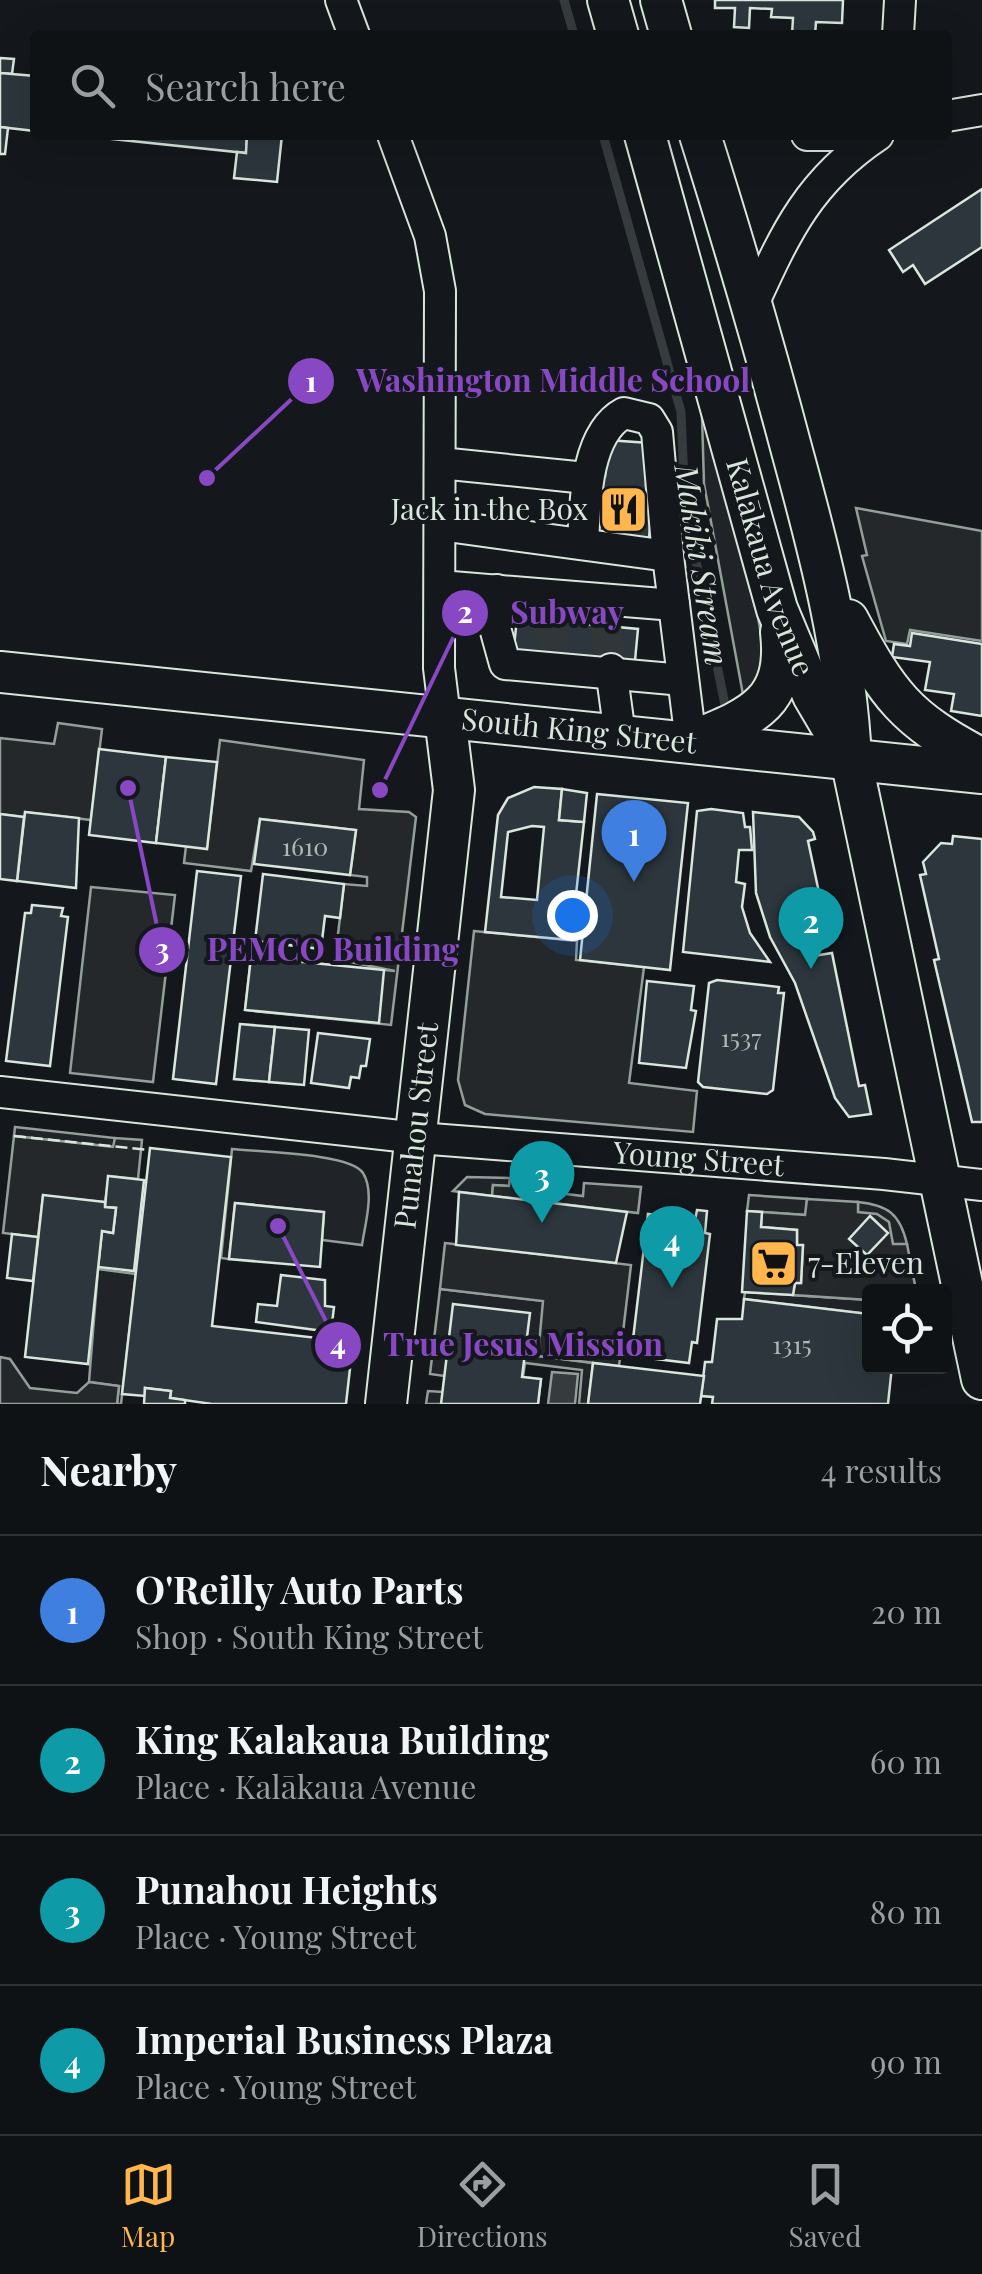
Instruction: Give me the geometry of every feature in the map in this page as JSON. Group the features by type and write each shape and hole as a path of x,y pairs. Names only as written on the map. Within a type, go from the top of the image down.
{"main road":[{"path":"608,0 617,30"},
{"path":"661,0 670,30"},
{"name":"Kalākaua Avenue","path":"647,140 777,609 813,695 850,759"},
{"name":"Kalākaua Avenue","path":"702,140 753,304 827,581 847,691 850,759 962,1182 982,1379"},
{"path":"827,581 870,665 894,698 942,737 982,759"},
{"path":"691,742 752,714 774,692 783,656 777,609"},
{"name":"South King Street","path":"0,672 982,772"},
{"name":"Punahou Street","path":"386,1404 454,790 445,717"}],"street":[{"path":"340,0 352,30"},
{"path":"898,30 900,0"},
{"path":"952,115 982,110"},
{"name":"Punahou Street","path":"394,140 430,236 440,290 439,668 445,717"},
{"path":"753,304 791,219 834,170 872,140"},
{"path":"583,544 586,478 614,418 624,413 649,419 657,432 691,742"},
{"path":"440,463 586,478"},
{"path":"440,526 668,556"},
{"path":"440,586 497,590 545,607 603,612 674,606"},
{"path":"497,590 494,628 505,664 683,680"},
{"path":"612,672 620,735"},
{"name":"Young Street","path":"0,1092 418,1138 962,1182"}],"shaded area":[{"path":"701,382 742,529 765,656 764,672 744,700 704,484"},
{"path":"856,508 982,531 982,641 910,630 907,644 886,641 862,556 867,555"},
{"path":"58,723 102,729 91,820 26,812 24,817 0,814 0,738 54,744"},
{"path":"220,740 364,760 359,809 409,812 416,817 391,1025 245,1010 251,957 395,971 335,959 344,884 367,886 367,877 350,875 356,830 260,819 251,871 184,863 186,846 207,848"},
{"path":"91,887 175,895 153,1082 70,1073"},
{"path":"474,931 577,941 576,960 644,967 629,1083 697,1091 693,1132 485,1114 465,1105 458,1080"},
{"path":"15,1127 115,1138 114,1147 14,1136"},
{"path":"14,1136 113,1147 115,1138 142,1140 138,1179 109,1176 105,1202 43,1196 38,1237 3,1233"},
{"path":"232,1149 323,1157 355,1166 363,1173 368,1189 362,1245 322,1240 324,1212 235,1203 229,1259 221,1258"},
{"path":"467,1177 510,1178 510,1186 493,1185 492,1196 453,1191"},
{"path":"510,1178 549,1181 549,1192 583,1196 584,1183 641,1187 638,1213 492,1196 493,1185 509,1186"},
{"path":"749,1195 807,1199 806,1215 747,1211"},
{"path":"807,1199 858,1202 858,1212 877,1214 889,1222 893,1244 907,1244 915,1284 862,1284 862,1300 793,1295 795,1283 801,1283 803,1246 797,1245 797,1230 761,1227 762,1212 805,1215"},
{"path":"858,1202 891,1213 901,1225 907,1244 893,1245 858,1212"},
{"path":"445,1243 631,1265 619,1366 538,1356 543,1301 440,1289"},
{"path":"98,1269 136,1274 121,1404 117,1404 119,1386 89,1382"},
{"path":"440,1289 544,1301 538,1356 593,1363 588,1404 579,1404 582,1370 525,1363 523,1377 541,1379 538,1404 426,1404 428,1391 443,1392 445,1376 430,1374"},
{"path":"745,1292 862,1300 862,1313 744,1299"},
{"path":"0,1357 10,1359 30,1388 77,1393 89,1382 119,1386 117,1404 0,1404"},
{"path":"552,1372 578,1374 575,1404 548,1404"}],"building":[{"path":"715,0 843,0 842,23 816,22 815,30 792,30 793,18 771,17 772,9 750,8 749,28 734,27 735,8 715,8"},
{"path":"0,58 14,59 12,74 0,73"},
{"path":"0,73 30,76 30,130 0,127"},
{"path":"0,127 8,128 5,154 0,154"},
{"path":"122,140 247,140 246,153"},
{"path":"247,140 281,140 277,182 234,178 237,152 246,153"},
{"path":"982,189 982,247 925,284 913,265 903,272 889,250"},
{"name":"Jack in the Box","path":"607,440 649,443 646,485 653,485 649,539 592,535 596,475 605,476"},
{"path":"570,611 575,623 638,629 634,671 513,658 517,617 557,621"},
{"path":"912,633 982,644 982,716 951,711 954,694 925,690 930,662 892,657 894,644 910,646"},
{"path":"99,749 166,757 156,843 89,835"},
{"path":"166,757 217,762 207,849 156,843"},
{"path":"534,787 562,789 559,820 584,822 571,940 485,932 498,815 508,798","holes":["544,827 537,900 501,897 508,832"]},
{"path":"562,789 587,793 584,822 559,820"},
{"path":"597,794 688,803 670,970 580,960"},
{"path":"697,811 743,813 745,827 750,827 752,850 739,850 736,882 745,884 742,907 750,933 770,962 683,952"},
{"path":"25,812 79,818 76,888 17,881"},
{"path":"753,812 799,817 813,832 815,839 808,841 827,930 814,933 819,955 832,953 859,1086 865,1085 871,1114 849,1117 835,1098 795,983 770,937 756,893"},
{"path":"0,814 24,817 17,881 0,879"},
{"path":"260,819 356,830 350,875 254,864"},
{"path":"953,836 982,839 982,1122 972,1122 934,960 939,959 920,875 926,874 923,862 941,843 952,844"},
{"path":"197,871 241,876 216,1084 173,1079"},
{"path":"263,874 344,884 340,918 325,916 321,949 255,941"},
{"path":"32,905 63,908 61,916 68,917 50,1066 6,1061 25,913 31,913"},
{"path":"251,957 384,970 379,1023 245,1010"},
{"path":"717,980 779,987 778,993 784,993 773,1090 767,1094 703,1087 698,1082 709,983"},
{"path":"647,981 694,986 691,1010 696,1011 686,1068 639,1063"},
{"path":"240,1024 275,1027 269,1082 234,1079"},
{"path":"275,1027 309,1030 304,1085 269,1082"},
{"path":"318,1033 370,1039 366,1066 361,1066 359,1078 351,1077 349,1088 311,1083"},
{"path":"150,1148 231,1157 212,1326 353,1342 346,1404 212,1404 170,1398 171,1391 145,1388 145,1396 122,1394"},
{"path":"108,1176 144,1180 134,1271 98,1267 102,1231 113,1233 116,1208 105,1207"},
{"path":"459,1192 627,1212 616,1263 456,1245"},
{"path":"43,1195 105,1202 105,1207 116,1208 113,1233 102,1231 88,1364 25,1357"},
{"path":"235,1203 324,1212 320,1267 229,1259"},
{"path":"697,1210 707,1211 705,1233 710,1234 697,1343 692,1342 689,1363 631,1356 648,1214 695,1220"},
{"name":"7-Eleven","path":"747,1211 762,1212 761,1227 797,1230 797,1245 803,1245 801,1283 795,1283 793,1295 742,1292"},
{"path":"870,1216 888,1233 867,1255 849,1239"},
{"path":"12,1234 38,1237 33,1281 7,1278"},
{"path":"281,1275 325,1280 325,1306 334,1307 331,1332 256,1322 258,1304 277,1306"},
{"path":"744,1299 862,1313 862,1374 891,1374 888,1404 712,1404 713,1397 701,1396 705,1362 712,1362 717,1319 742,1319"},
{"path":"453,1304 530,1313 522,1377 541,1379 538,1404 441,1404"},
{"path":"593,1363 704,1376 700,1404 588,1404"},
{"path":"145,1388 171,1391 170,1398 185,1400 185,1404 144,1404"}],"waterway":[{"name":"Makiki Stream","path":"564,0 573,30"},
{"name":"Makiki Stream","path":"604,140 681,412 685,506 725,705"}],"tunnel":[{"path":"548,620 560,664"},
{"path":"606,626 611,669"}],"fence":[{"path":"14,1136 150,1150"}],"place":[{"name":"Washington Middle School","path":"207,478"},
{"name":"Jack in the Box","path":"623,510"},
{"name":"PEMCO Building","path":"128,788"},
{"name":"Subway","path":"380,790"},
{"name":"O'Reilly Auto Parts","path":"634,882"},
{"name":"King Kalakaua Building","path":"811,969"},
{"name":"Punahou Heights","path":"542,1223"},
{"name":"True Jesus Mission","path":"278,1226"},
{"name":"7-Eleven","path":"773,1264"},
{"name":"Imperial Business Plaza","path":"672,1288"}]}
